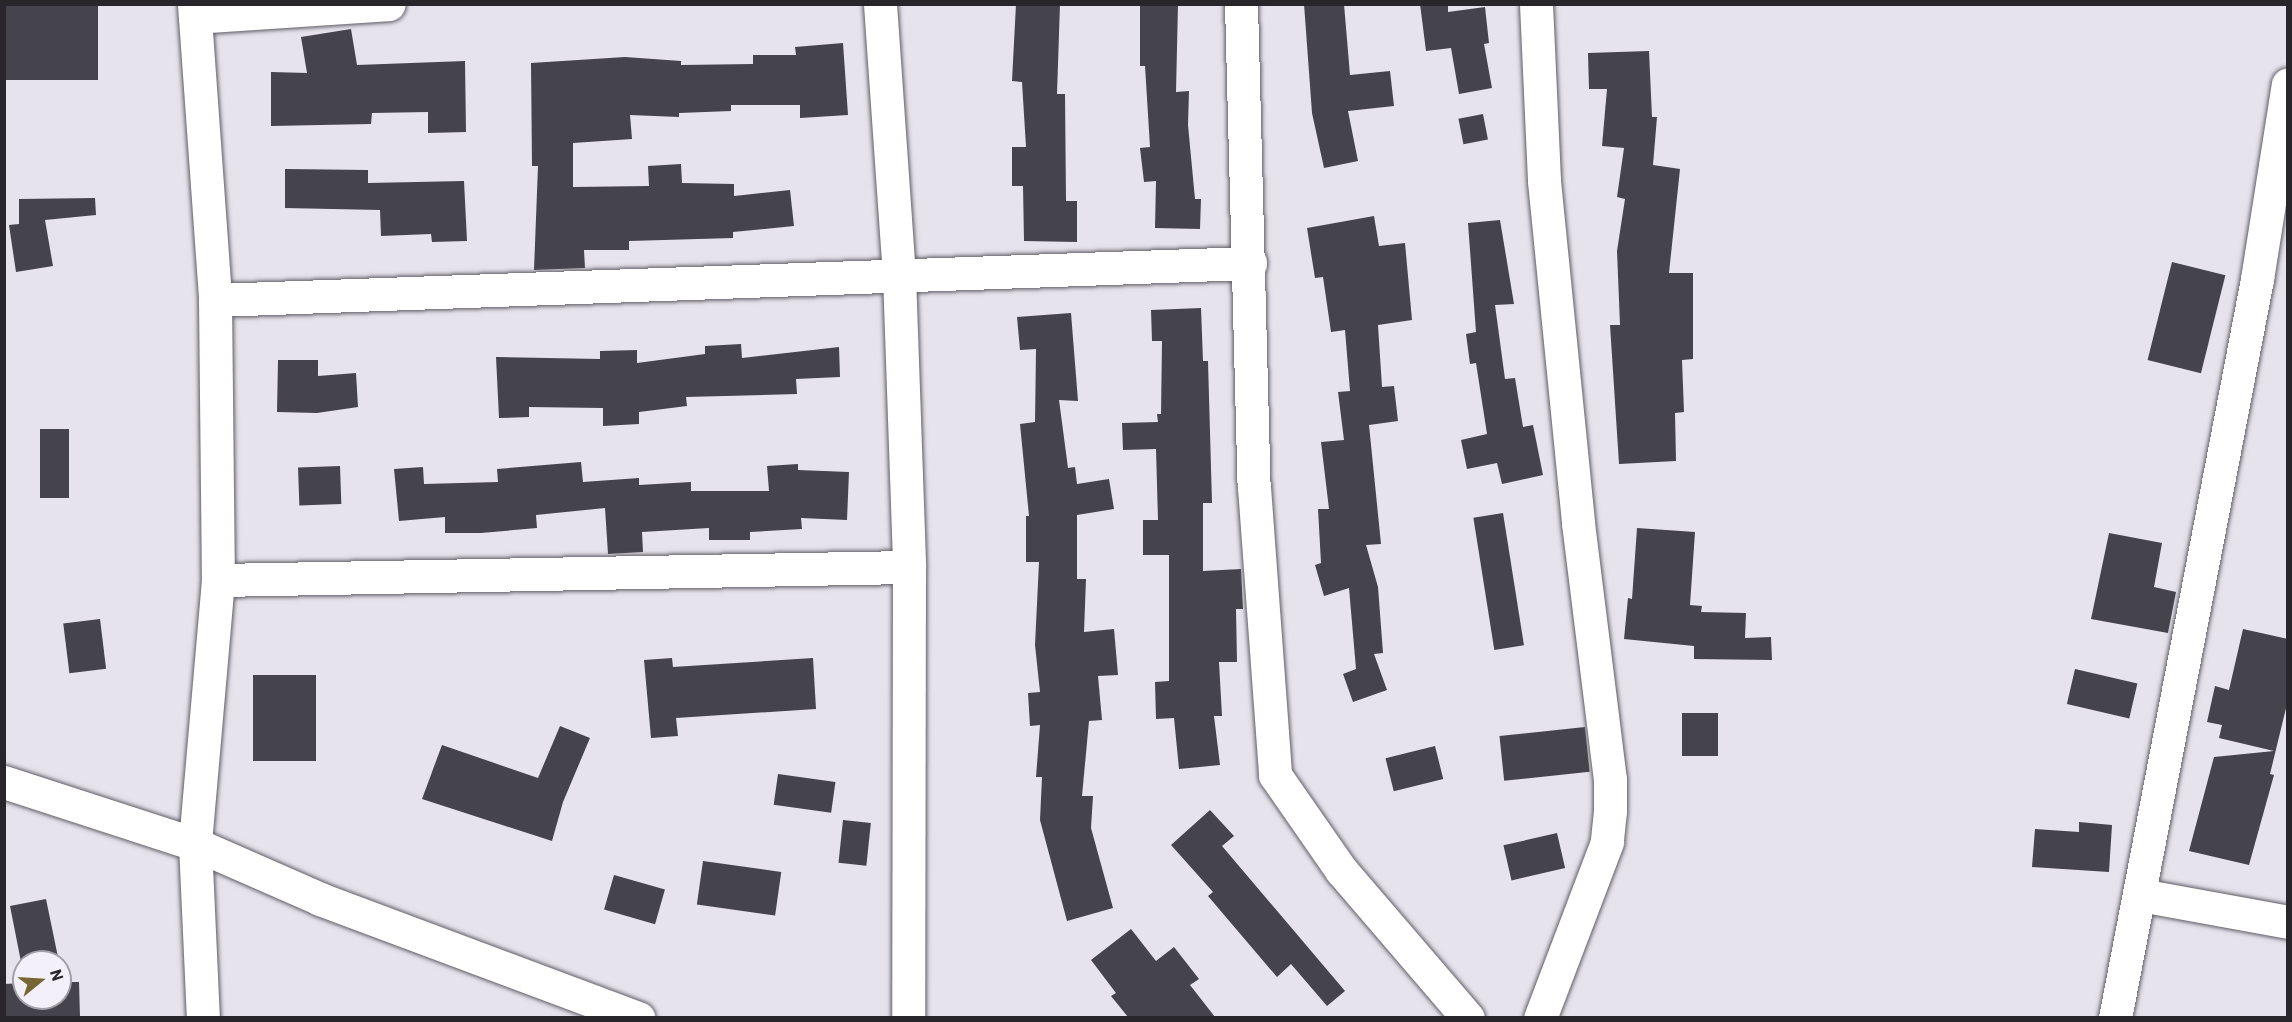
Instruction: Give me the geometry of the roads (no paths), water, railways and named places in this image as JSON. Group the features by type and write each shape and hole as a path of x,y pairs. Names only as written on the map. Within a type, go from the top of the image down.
{"street":[{"path":"203,1017 195,844 218,580 215,300 195,11 388,4"},
{"path":"880,4 899,275 909,567 908,1017"},
{"path":"1241,4 1250,263 1254,487 1275,775 1341,870 1468,1017"},
{"path":"1536,4 1544,181 1578,523 1610,789 1606,842 1540,1017"},
{"path":"2115,1017 2257,279 2288,84"},
{"path":"215,300 1250,263"},
{"path":"218,580 909,567"},
{"path":"4,782 195,844 320,899 639,1017"},
{"path":"2140,895 2288,922"}]}
